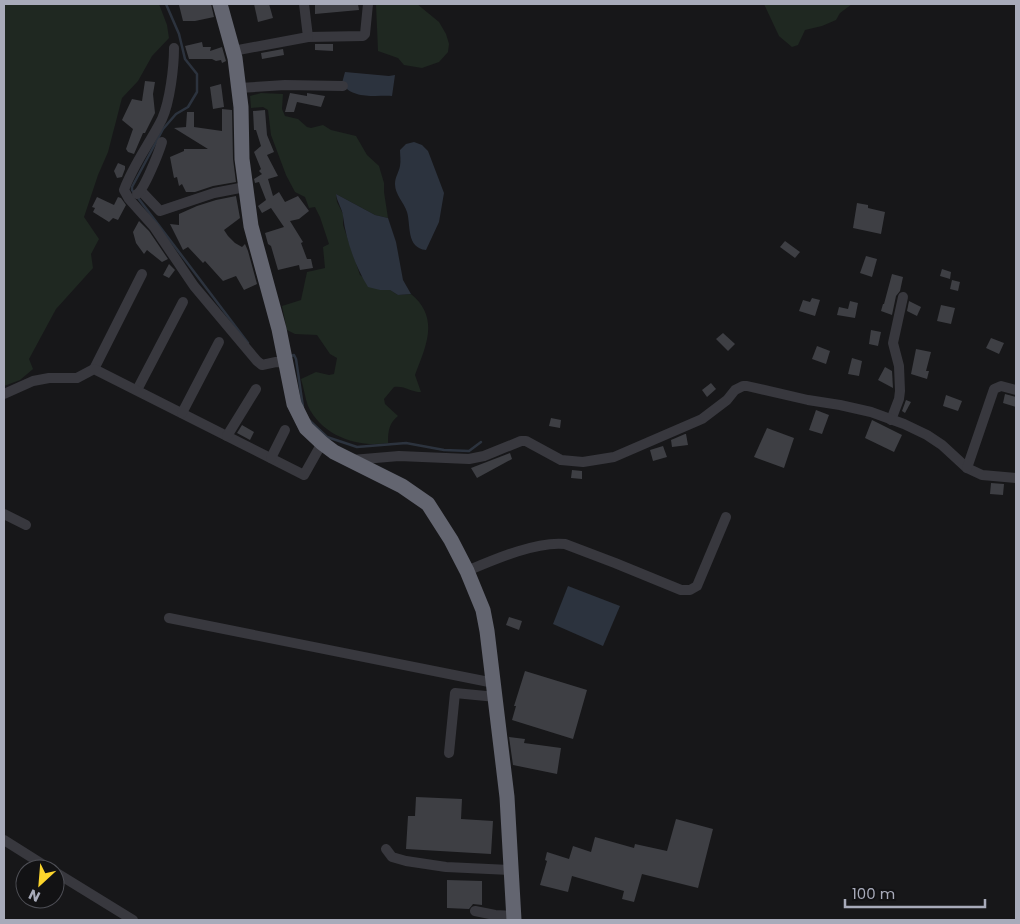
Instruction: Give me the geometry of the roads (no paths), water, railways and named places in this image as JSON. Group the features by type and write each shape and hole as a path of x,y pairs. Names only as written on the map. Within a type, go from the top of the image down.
{"highway":[{"path":"220,4 233,51 238,88 245,187 251,226 279,329 296,412 306,428 322,444 334,452 402,486 428,504 467,571 483,610 495,690 507,797 514,918"}],"street":[{"path":"304,4 308,37"},
{"path":"233,51 308,37 363,36 365,34 368,4"},
{"path":"132,192 163,117 173,77 174,48"},
{"path":"238,88 344,86"},
{"path":"132,192 157,160 162,142"},
{"path":"132,192 160,211 214,193 245,187"},
{"path":"132,192 194,286 257,361 262,365 276,362 286,363"},
{"path":"4,394 33,381 49,378 77,378 94,369 142,274"},
{"path":"891,420 900,391 899,366 893,343 903,297"},
{"path":"137,390 183,302"},
{"path":"182,413 219,342"},
{"path":"94,369 304,475 322,444"},
{"path":"351,460 399,456 469,459 484,456 521,441 526,441 561,460 583,462 614,457 702,419 727,400 735,390 743,386 840,405 891,420 935,440 967,468 986,476 1016,478"},
{"path":"967,468 994,389 1000,386 1016,390"},
{"path":"227,436 256,388"},
{"path":"271,458 285,430"},
{"path":"4,514 26,525"},
{"path":"467,571 546,543 558,543 615,563 681,590 690,590 697,586 726,517"},
{"path":"169,618 495,690"},
{"path":"449,753 455,693 495,690"},
{"path":"4,840 34,859"},
{"path":"386,849 392,857 406,861 446,867 511,870"},
{"path":"65,878 133,920"},
{"path":"475,911 514,918"}],"waterway":[{"path":"166,4 179,34 185,59 197,74 197,92 188,107 176,114 163,129 132,190 248,343"},
{"path":"291,356 294,355 296,359 303,407"},
{"path":"309,420 327,437 357,447 406,443 444,450 469,451 481,442"}]}
